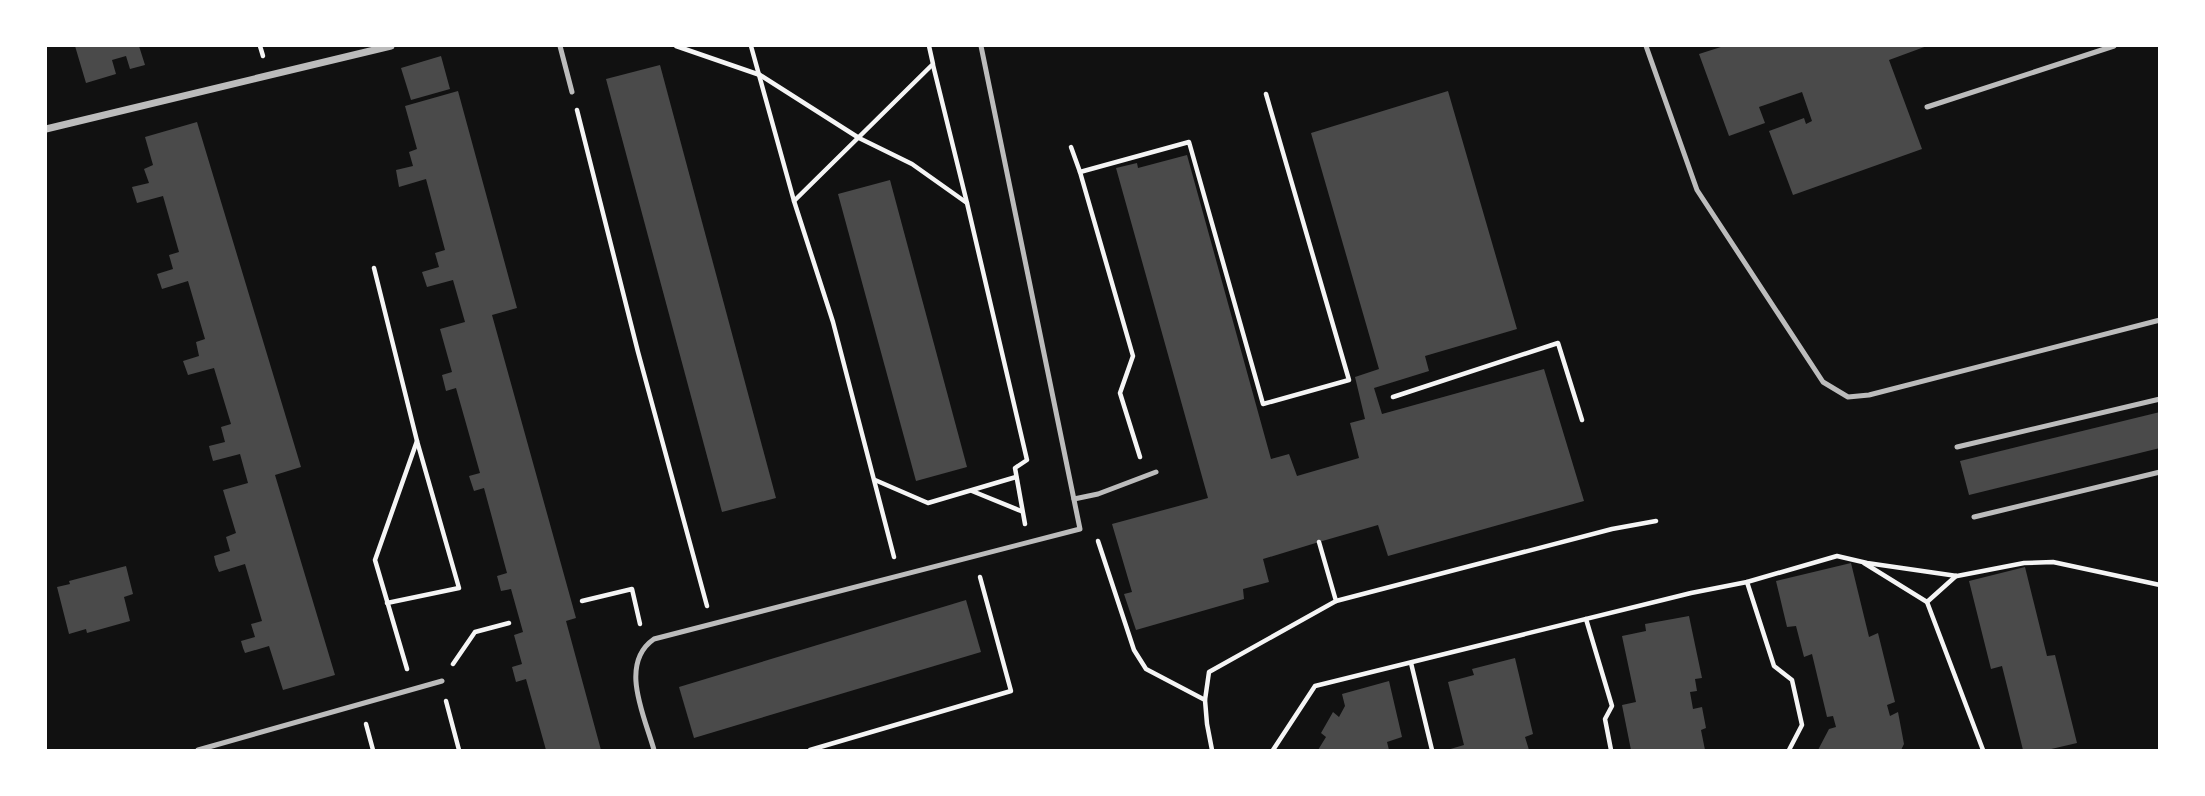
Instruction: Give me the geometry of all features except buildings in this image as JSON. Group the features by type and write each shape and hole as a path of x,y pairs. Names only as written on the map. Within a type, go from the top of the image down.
{"street":[{"path":"46,129 391,46"}],"lane":[{"path":"560,46 572,92"},
{"path":"654,751 635,679 637,661 645,646 654,639 1080,529 981,46"},
{"path":"1646,46 1697,190 1823,382 1848,397 1869,395 2160,320"},
{"path":"1927,107 2114,46"},
{"path":"1957,447 2160,399"},
{"path":"1074,499 1098,494 1156,472"},
{"path":"1974,517 2160,472"},
{"path":"198,751 442,681"}],"path":[{"path":"676,46 760,75 859,138 912,164 967,203"},
{"path":"751,46 794,201 833,323 893,553"},
{"path":"929,46 1027,460 1015,468 1021,511 1031,541"},
{"path":"794,201 933,64"},
{"path":"572,92 711,625"},
{"path":"1080,173 1189,142 1263,404 1349,380 1265,94"},
{"path":"1072,147 1133,356 1120,393 1134,442 1148,475"},
{"path":"374,268 417,441 459,588 387,603"},
{"path":"1393,397 1558,344 1582,419"},
{"path":"413,690 375,560 417,441"},
{"path":"874,479 928,503 1016,477"},
{"path":"971,490 1021,511"},
{"path":"1212,751 1205,700 1209,672 1336,601 1612,529 1656,521"},
{"path":"1080,529 1099,542 1134,650 1146,669 1205,700"},
{"path":"1319,542 1336,601"},
{"path":"1273,751 1315,686 1747,582 1837,556 1956,576 2024,563 2053,562 2160,585"},
{"path":"1860,561 1927,602 1983,751"},
{"path":"810,751 1011,691 978,571"},
{"path":"1927,602 1956,576"},
{"path":"1747,582 1774,666 1792,680 1802,725 1788,751"},
{"path":"582,601 632,589 645,646"},
{"path":"1586,620 1612,706 1605,719 1611,751"},
{"path":"459,751 442,681 475,632 509,623"},
{"path":"1411,663 1432,751"}]}
